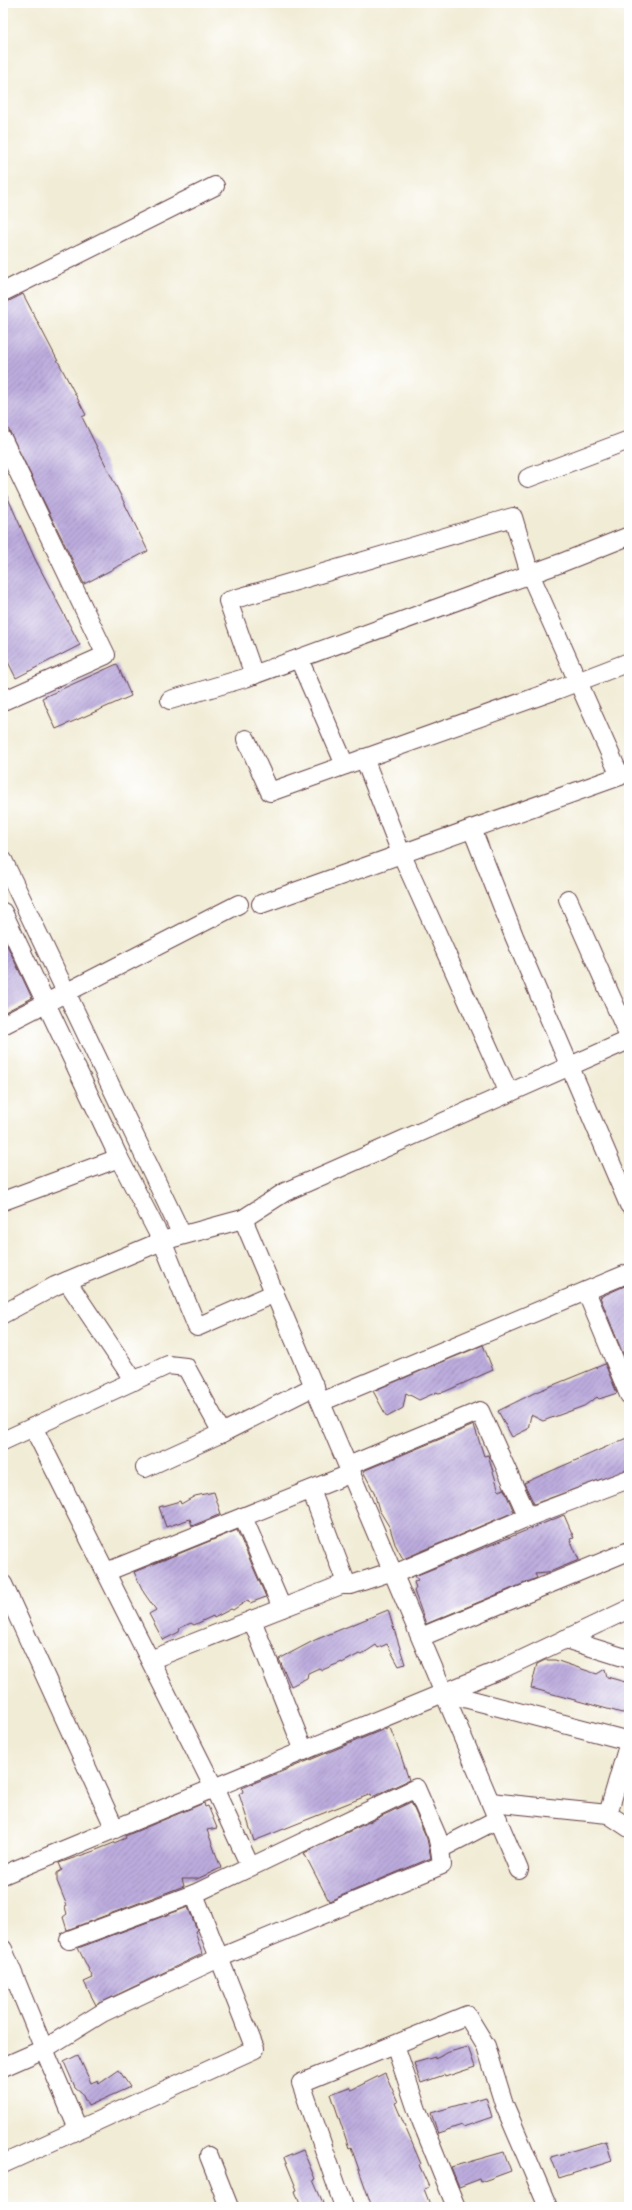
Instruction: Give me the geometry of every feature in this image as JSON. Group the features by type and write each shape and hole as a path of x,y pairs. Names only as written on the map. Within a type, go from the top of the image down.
{"street":[{"path":"3,292 215,186"},
{"path":"3,440 106,655 3,701"},
{"path":"528,478 629,440"},
{"path":"254,675 228,601 513,517 530,574 577,682 625,775 401,853 261,904"},
{"path":"170,700 254,675 530,574 629,536"},
{"path":"299,658 345,765"},
{"path":"246,739 270,792 629,662"},
{"path":"364,758 401,853 509,1093"},
{"path":"472,829 514,936 571,1066 629,1205"},
{"path":"3,860 182,1235"},
{"path":"3,1314 67,1281 162,1241 243,1219 285,1192 571,1066 629,1038 568,899"},
{"path":"3,1026 239,904"},
{"path":"3,912 48,1003 119,1158 162,1241 197,1327 275,1293"},
{"path":"3,1201 119,1158"},
{"path":"243,1219 519,1870"},
{"path":"145,1468 222,1433 318,1394 629,1273"},
{"path":"67,1281 134,1380"},
{"path":"586,1291 629,1395"},
{"path":"3,1441 168,1365 186,1367 222,1433"},
{"path":"106,1572 312,1490 350,1470 480,1411 528,1517"},
{"path":"33,1427 214,1788 250,1866"},
{"path":"150,1660 341,1585 347,1585 394,1573 528,1517 629,1479"},
{"path":"312,1490 347,1585"},
{"path":"243,1517 282,1608"},
{"path":"421,1638 629,1551"},
{"path":"3,1584 115,1829"},
{"path":"3,1875 445,1693 629,1609"},
{"path":"252,1620 304,1751"},
{"path":"565,1639 629,1659"},
{"path":"445,1693 629,1742 608,1814"},
{"path":"3,2067 44,2049 102,2013 219,1958 442,1865 437,1836 416,1788 194,1894 68,1940"},
{"path":"491,1802 608,1814 629,1828"},
{"path":"440,1849 498,1819"},
{"path":"3,2164 255,2049 194,1894"},
{"path":"3,1949 78,2129"},
{"path":"344,2207 301,2083 467,2015 486,2046 504,2104 548,2207"},
{"path":"394,2045 418,2112 456,2207"},
{"path":"209,2156 229,2207"}],"building":[{"path":"23,294 86,415 82,417 148,551 84,584 3,418 3,304"},
{"path":"3,487 35,559 80,645 16,678 3,652"},
{"path":"117,664 131,696 56,729 42,698"},
{"path":"6,943 32,998 3,1013 3,945"},
{"path":"629,1284 629,1351 623,1354 600,1297"},
{"path":"483,1345 493,1370 444,1392 437,1392 419,1400 406,1393 403,1408 387,1417 373,1391"},
{"path":"605,1364 617,1393 599,1399 597,1397 584,1406 543,1421 531,1415 528,1429 512,1437 498,1411 536,1392"},
{"path":"474,1425 484,1456 488,1455 499,1491 504,1489 514,1512 403,1559 395,1544 390,1528 379,1510 374,1492 363,1471"},
{"path":"629,1437 629,1469 534,1504 524,1483"},
{"path":"214,1492 221,1514 192,1526 190,1519 166,1527 159,1507 180,1501 181,1504 195,1496"},
{"path":"564,1515 574,1538 570,1539 579,1560 547,1573 535,1574 537,1578 426,1624 414,1591 416,1588 414,1582 418,1580 415,1576"},
{"path":"237,1530 266,1597 250,1603 248,1600 233,1610 231,1609 214,1618 213,1616 194,1625 191,1623 180,1628 179,1632 163,1640 149,1614 156,1610 144,1593 134,1572"},
{"path":"388,1610 405,1664 399,1666 387,1644 378,1648 376,1645 361,1655 359,1654 342,1663 322,1670 319,1668 308,1673 307,1678 291,1686 279,1659 315,1640"},
{"path":"545,1660 555,1660 597,1674 605,1669 607,1677 629,1683 629,1711 622,1713 531,1688 537,1664"},
{"path":"390,1728 409,1780 372,1797 371,1794 254,1841 239,1794 243,1792 242,1788"},
{"path":"411,1802 427,1839 431,1858 329,1901 304,1853"},
{"path":"204,1803 205,1807 208,1806 217,1828 207,1830 221,1868 197,1879 182,1879 184,1886 67,1930 63,1917 67,1914 65,1907 67,1906 57,1881 57,1873 62,1870 59,1863 126,1838 125,1836"},
{"path":"188,1907 197,1930 195,1931 202,1954 96,2005 84,1982 93,1978 78,1948"},
{"path":"468,2047 475,2067 421,2083 414,2063 435,2057 435,2059 449,2052"},
{"path":"78,2055 91,2083 98,2080 99,2084 119,2070 130,2087 88,2106 81,2092 75,2087 64,2062"},
{"path":"385,2073 398,2102 395,2103 421,2164 419,2165 429,2187 424,2189 431,2207 372,2207 351,2147 349,2148 331,2094 349,2087 351,2090"},
{"path":"486,2097 492,2117 463,2127 462,2125 438,2133 431,2113"},
{"path":"606,2141 612,2161 559,2178 551,2157"},
{"path":"303,2150 315,2179 313,2180 323,2203 312,2207 301,2207 295,2191 297,2190 284,2158"},
{"path":"504,2152 511,2171 481,2182 480,2179 459,2187 451,2167"}]}
